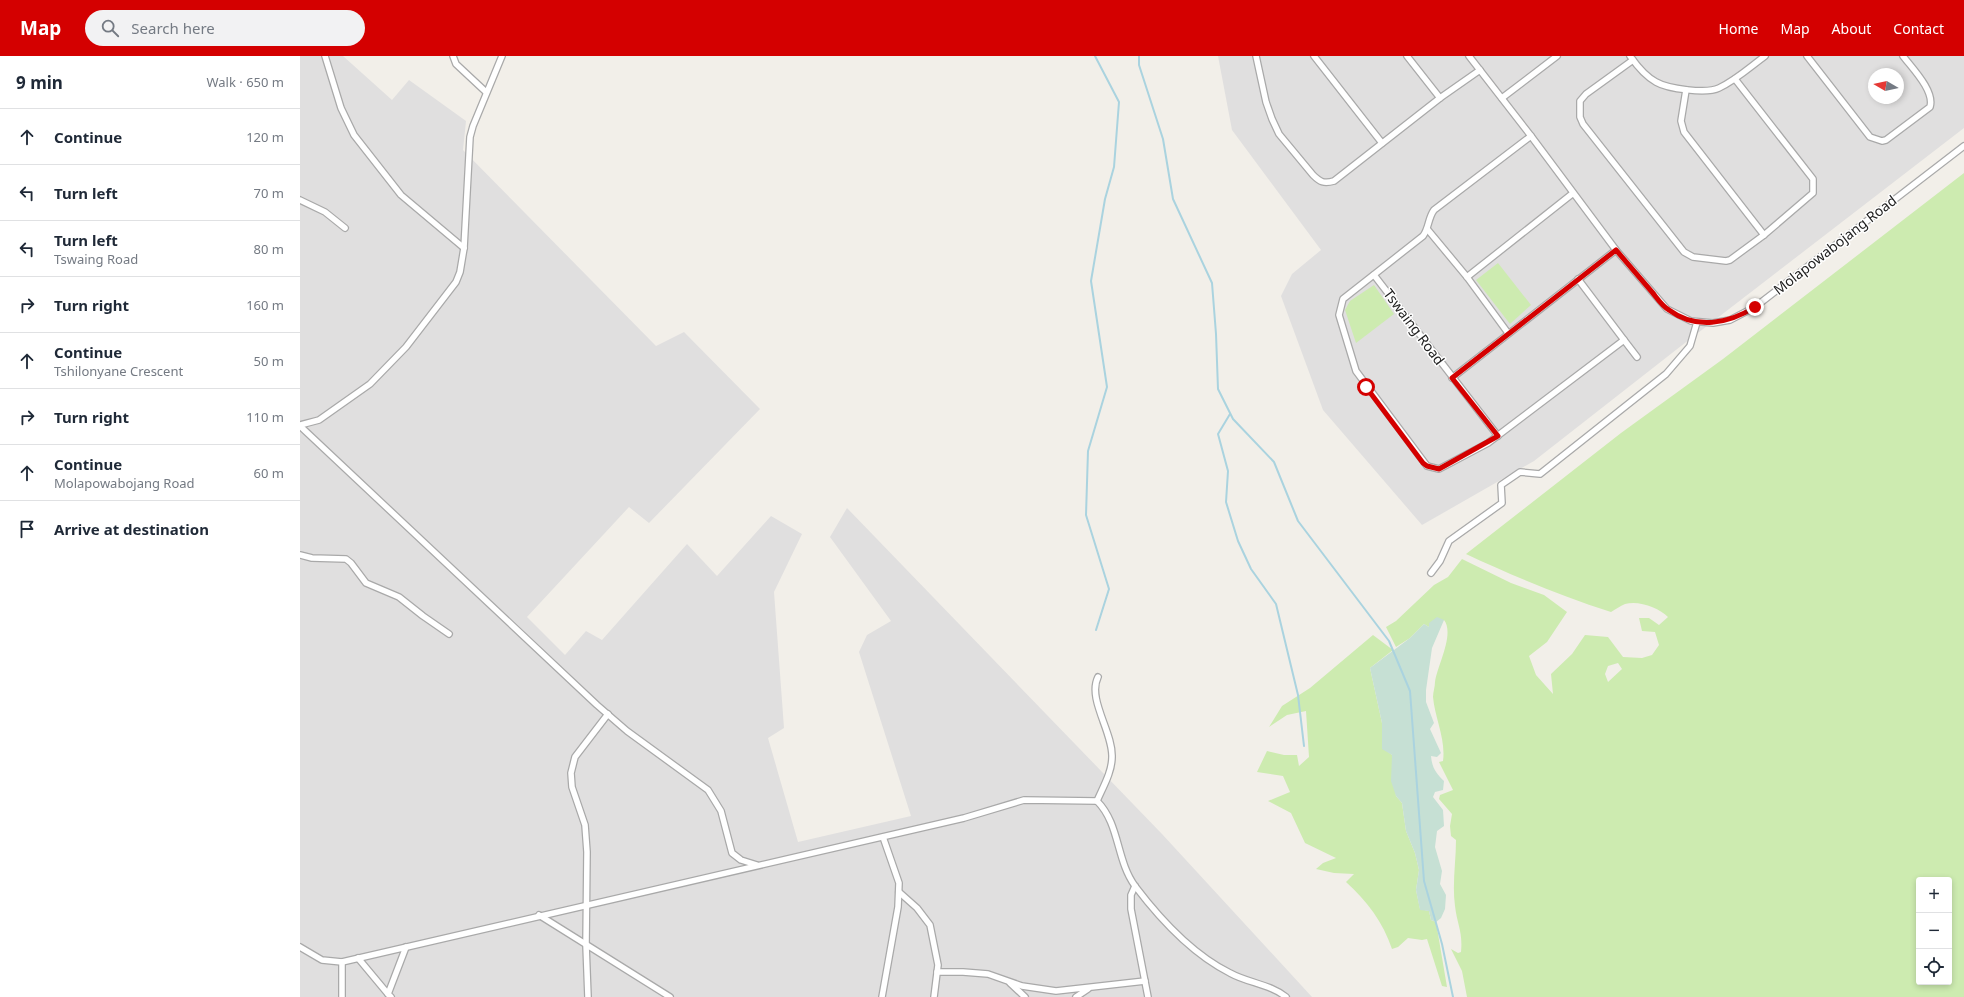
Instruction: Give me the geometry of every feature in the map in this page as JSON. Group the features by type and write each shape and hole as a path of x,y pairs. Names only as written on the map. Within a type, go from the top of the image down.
{"street":[{"path":"325,56 341,108 354,135 401,195 464,248"},
{"path":"453,56 456,64 486,92"},
{"path":"502,56 486,92 470,137 464,248 460,272 456,282 406,347 370,384 319,420 300,426 608,714 708,790 721,811 732,853 741,860 758,866"},
{"path":"1256,56 1266,102 1279,134 1318,181 1327,183 1334,181 1440,98 1480,70"},
{"path":"1314,56 1382,143"},
{"path":"1407,56 1440,98"},
{"path":"1431,573 1440,561 1449,541 1502,503 1501,485 1520,472 1540,474 1666,374 1690,346 1697,322 1667,309 1616,250 1572,194 1531,136 1469,56"},
{"path":"1502,98 1557,56"},
{"path":"1735,79 1813,179 1815,186 1810,198 1764,235 1734,257 1726,261 1688,255 1583,124 1580,117 1580,101 1586,94 1632,58 1643,72 1662,86 1686,90 1714,90 1735,79 1765,56"},
{"path":"1807,56 1870,137 1882,141 1886,140 1930,107 1931,103 1929,91 1903,56"},
{"path":"1686,90 1681,121 1684,132 1764,235"},
{"path":"1531,136 1434,210 1430,216 1428,230 1423,236 1343,299 1339,315 1360,378 1423,463 1427,466 1439,469 1498,436 1624,340"},
{"name":"Molapowabojang Road","path":"1697,322 1713,323 1730,320 1755,307 1964,146"},
{"path":"1467,277 1572,194"},
{"path":"300,200 325,212 345,228"},
{"path":"1428,230 1467,277 1508,333"},
{"path":"1452,378 1616,250"},
{"name":"Tswaing Road","path":"1374,275 1498,436"},
{"path":"1578,279 1637,357"},
{"path":"300,555 312,558 346,560 351,563 366,583 399,597 449,634"},
{"path":"1097,800 1109,772 1112,757 1110,738 1095,691 1098,677"},
{"path":"588,997 586,945 587,852 585,825 572,787 570,773 575,757 608,714"},
{"path":"300,947 322,960 342,962 964,818 1024,800 1097,800"},
{"path":"1097,800 1105,810 1112,824 1128,876 1186,944 1232,974 1256,982 1286,997"},
{"path":"882,997 898,907 899,892 899,883 883,837"},
{"path":"1135,886 1131,895 1131,909 1148,997"},
{"path":"899,892 917,908 930,925 938,965 934,997"},
{"path":"539,916 670,997"},
{"path":"389,996 406,947"},
{"path":"358,958 389,996"},
{"path":"342,962 342,997"},
{"path":"937,972 988,974 1022,986 1056,991 1089,989 1145,981"},
{"path":"1008,982 1025,997"},
{"path":"1076,997 1089,989"}],"shaded area":[{"path":"300,56 343,56 392,100 409,80 466,121 463,150 656,346 684,332 760,409 649,523 629,507 527,617 565,655 586,631 602,640 687,544 717,576 771,516 802,534 774,592 784,728 768,738 798,842 911,816 859,652 867,635 891,621 830,537 847,508 1162,834 1312,997 300,997"},
{"path":"1218,56 1964,56 1964,128 1534,461 1422,525 1323,410 1281,296 1292,274 1321,250 1232,130"}],"green space":[{"path":"1964,173 1964,997 1467,997 1462,971 1451,949 1458,953 1461,952 1461,933 1454,898 1456,840 1451,836 1450,826 1452,814 1439,799 1440,795 1453,790 1439,762 1443,761 1444,753 1433,697 1436,675 1447,642 1447,626 1444,620 1429,627 1424,624 1410,638 1396,647 1386,627 1396,621 1434,585 1448,577 1462,559 1511,583 1544,595 1567,612 1547,642 1529,656 1536,675 1553,694 1551,674 1572,654 1585,635 1608,637 1623,657 1642,658 1652,655 1659,645 1655,632 1642,631 1639,618 1649,618 1659,625 1668,617 1654,608 1642,604 1630,603 1625,604 1611,612 1537,585 1466,554 1621,433 1723,359","holes":["1618,663 1622,669 1608,682 1605,674 1608,666"]},
{"path":"1498,263 1531,305 1510,324 1476,280"},
{"path":"1374,285 1394,314 1356,343 1345,310 1350,301"},
{"path":"1437,617 1444,620 1432,648 1426,690 1426,702 1434,723 1430,729 1441,753 1437,757 1431,756 1432,764 1444,781 1443,790 1435,792 1433,797 1443,810 1444,826 1437,831 1435,847 1442,871 1440,884 1446,895 1445,909 1441,918 1436,922 1431,920 1429,911 1420,910 1416,890 1419,870 1415,853 1406,831 1402,803 1396,796 1391,781 1392,755 1382,749 1382,723 1370,668 1410,638 1424,624 1429,627 1429,623"},
{"path":"1373,635 1393,650 1370,668 1382,723 1382,735 1387,751 1392,755 1396,796 1402,803 1406,831 1415,853 1419,870 1416,890 1420,909 1429,911 1431,920 1436,922 1447,987 1442,986 1427,939 1422,940 1408,938 1398,947 1392,949 1374,912 1346,882 1354,874 1334,873 1316,869 1323,863 1336,858 1305,843 1291,813 1268,801 1290,792 1283,776 1257,772 1267,751 1284,755 1297,755 1299,766 1309,757 1306,711 1287,715 1269,727 1282,706 1310,688"}],"waterway":[{"path":"1095,56 1119,102 1114,167 1105,199 1091,281 1107,387 1088,451 1086,515 1109,589 1096,630"},
{"path":"1139,56 1139,65 1163,139 1173,199 1212,283 1218,389 1233,419 1274,462 1298,521 1389,641 1410,691 1424,881 1442,944 1453,997"},
{"path":"1230,414 1218,434 1228,471 1226,502 1238,541 1251,569 1276,604 1298,695 1304,746"}],"route":[{"path":"1366,387 1423,463 1427,466 1439,469 1488,443 1498,436 1452,378 1616,250 1667,309 1685,319 1697,322 1713,323 1730,320 1755,307"}]}
